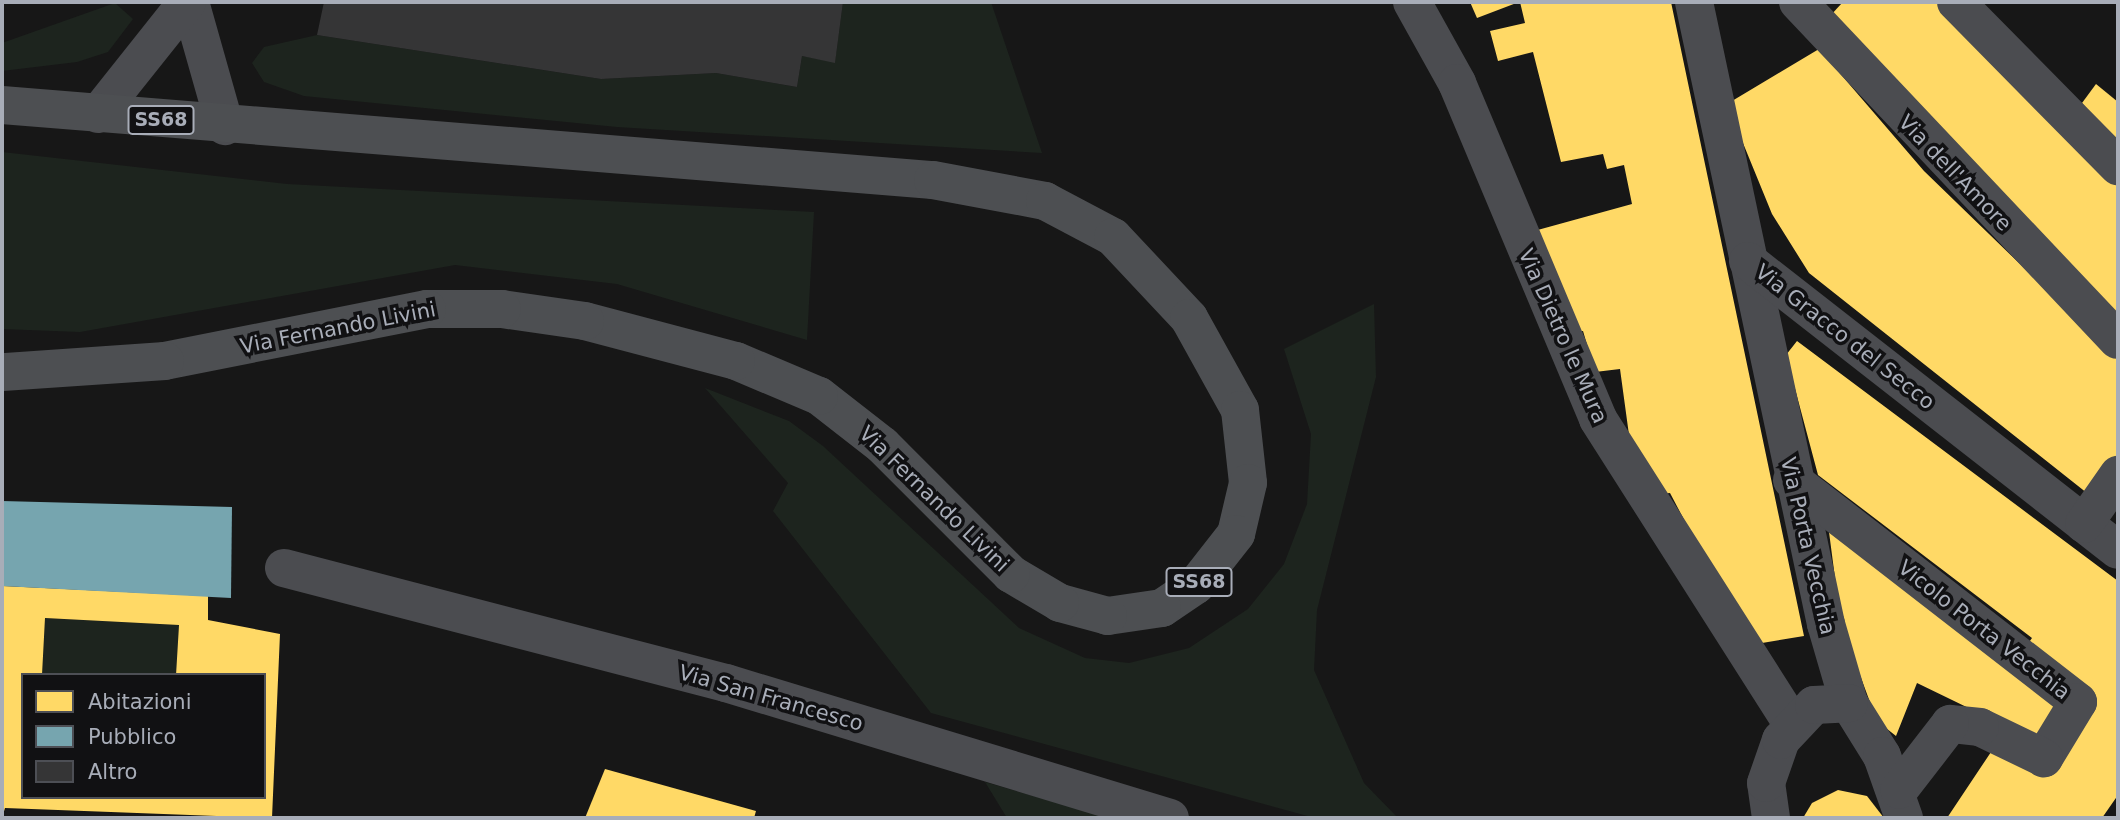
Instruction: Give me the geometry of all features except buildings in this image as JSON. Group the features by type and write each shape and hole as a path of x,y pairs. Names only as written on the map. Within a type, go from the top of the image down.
{"main road":[{"name":"SS68","path":"2,105 225,126"},
{"name":"Via Fernando Livini","path":"2,372 165,360 427,309 524,311 695,348 819,396 882,445 996,562 1075,609 1126,616 1162,608 1209,573 1236,534 1249,448 1219,365 1154,275 1113,237 1060,206 933,180 225,126"}],"street":[{"path":"98,114 188,2"},
{"path":"188,2 225,126"},
{"name":"Via Dietro le Mura","path":"1412,2 1457,83 1598,419 1744,658 1792,724"},
{"name":"Via Gracco del Secco","path":"1694,2 1748,261 2118,550"},
{"path":"1956,2 2118,166"},
{"name":"Via dell'Amore","path":"1814,8 2118,340"},
{"name":"Via Porta Vecchia","path":"1748,261 1792,480 1849,703 1902,804"},
{"path":"2084,524 2118,475"},
{"name":"Vicolo Porta Vecchia","path":"1792,480 2078,702 2044,758 1980,727 1950,724 1902,804"},
{"name":"Via San Francesco","path":"284,568 726,683 1170,818"},
{"path":"1771,818 1768,769 1792,724 1825,700 1849,703"}],"shaded area":[{"path":"843,2 991,2 1042,153 617,127 304,96 264,82 252,63 264,47 317,35 601,79 716,73 797,87 802,56 835,62"},
{"path":"115,3 133,19 108,52 77,62 2,71 2,43"},
{"path":"2,152 287,184 814,212 807,340 617,284 455,265 80,332 2,329"},
{"path":"1374,304 1376,377 1317,610 1314,670 1364,783 1398,818 1315,818 931,713 773,511 788,483 705,388 789,421 823,446 1019,628 1085,658 1129,663 1189,648 1248,609 1284,564 1307,504 1311,434 1284,349"},
{"path":"45,618 179,625 176,673 42,673"},
{"path":"985,782 1068,806 1110,818 1007,818"}]}
